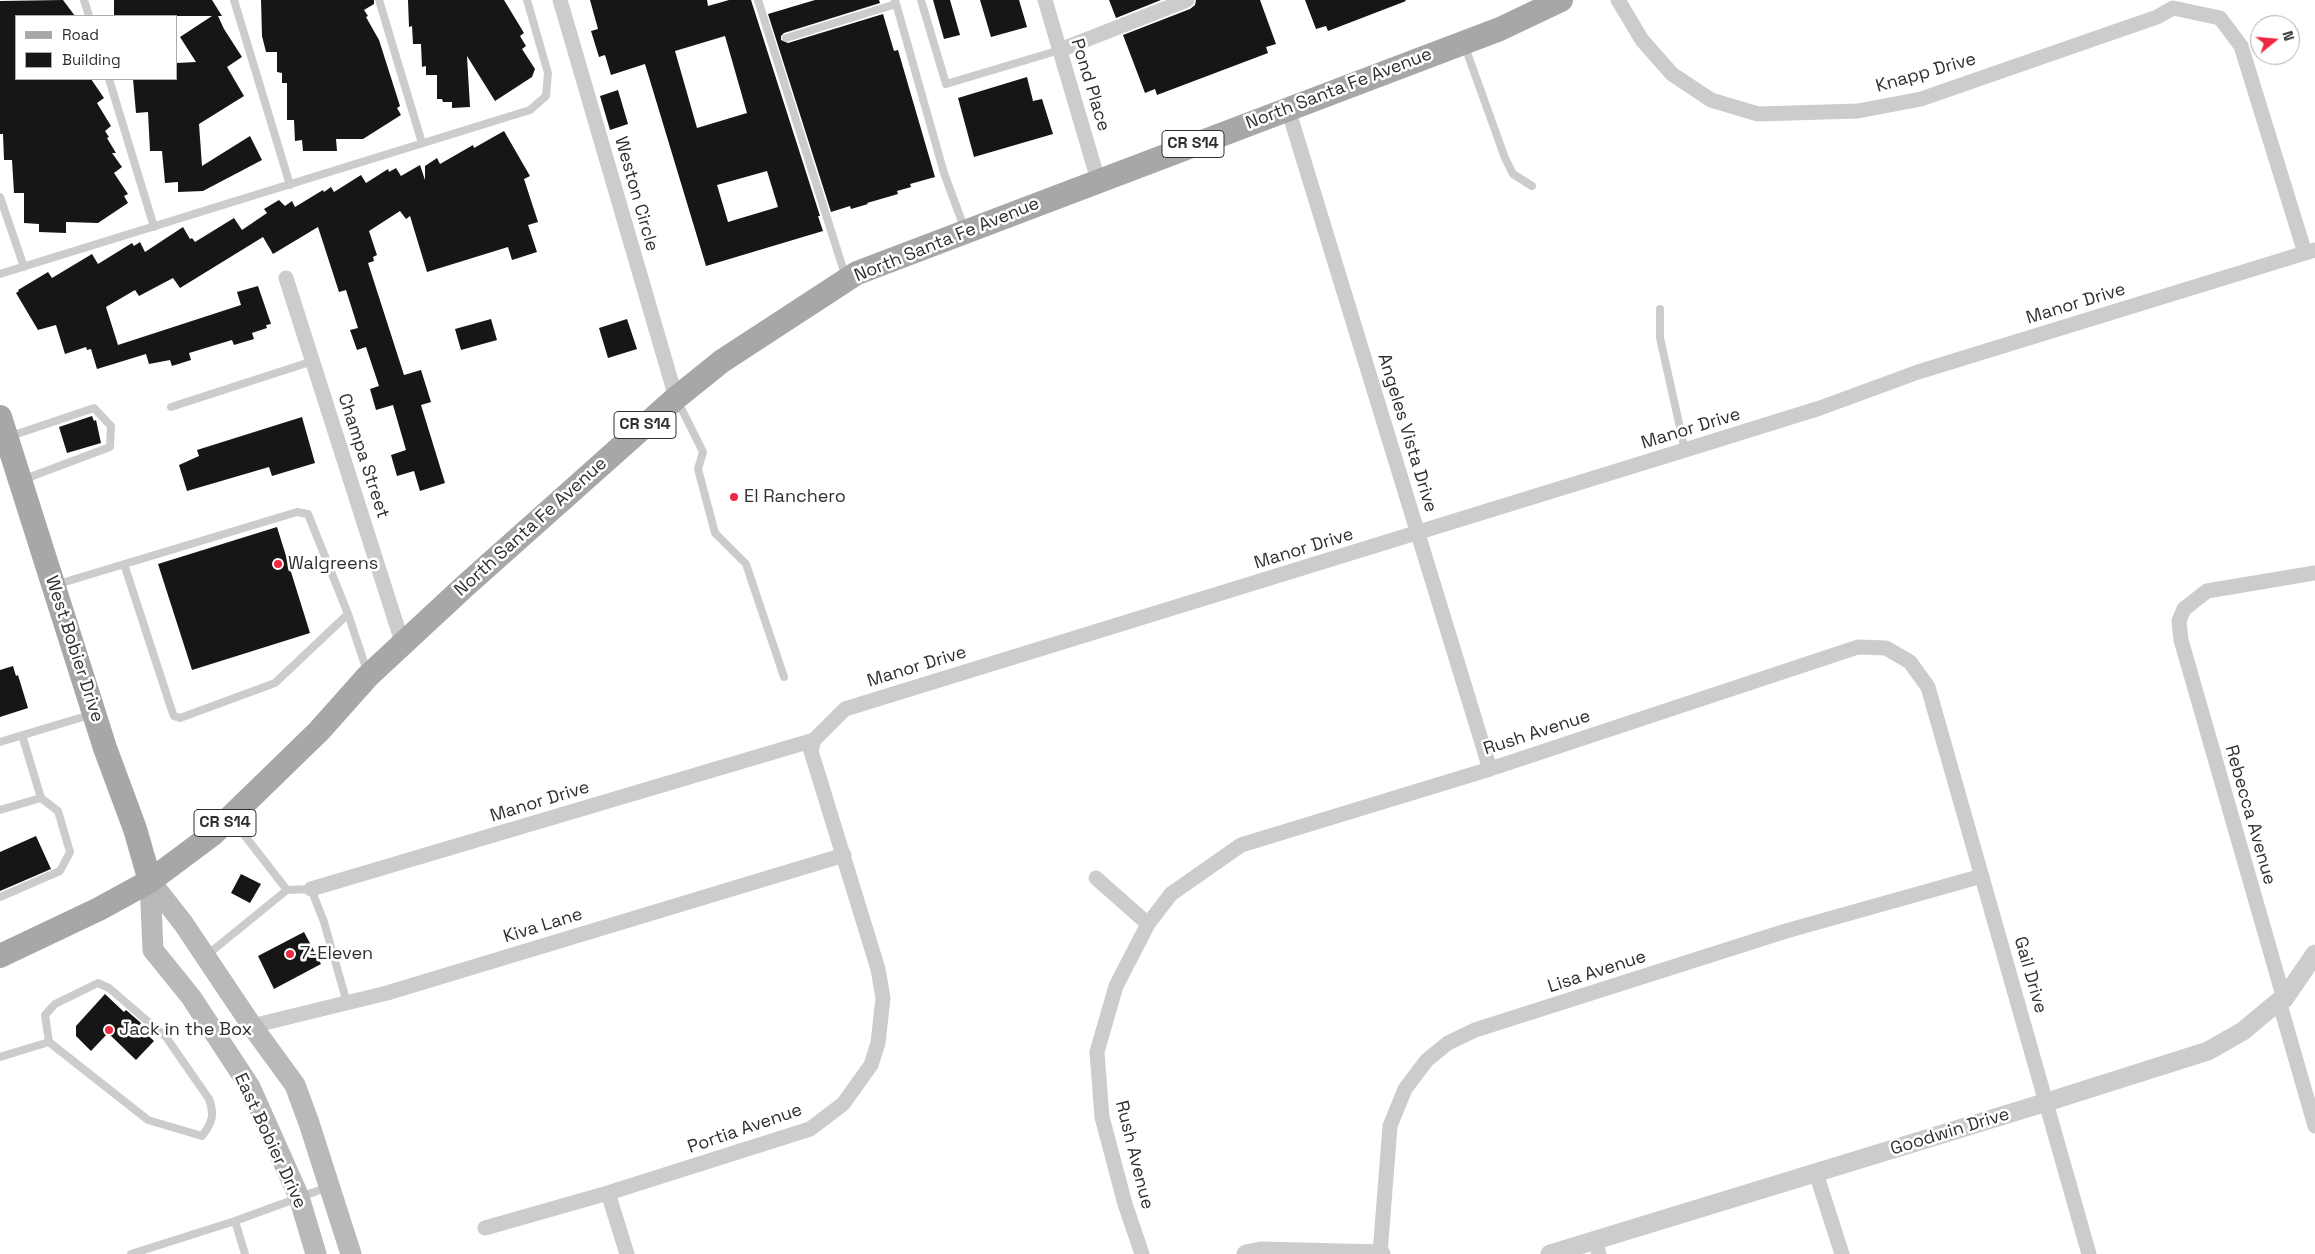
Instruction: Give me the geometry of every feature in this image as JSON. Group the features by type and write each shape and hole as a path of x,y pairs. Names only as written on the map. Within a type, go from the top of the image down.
{"main road":[{"name":"North Santa Fe Avenue","path":"0,956 99,909 150,881 213,834 319,732 368,676 465,586 676,398 722,361 857,273 1500,29 1561,0"},
{"name":"West Bobier Drive","path":"3,427 94,714 135,829 150,881"},
{"name":"East Bobier Drive","path":"150,881 183,923 252,1026 295,1085 351,1254"},
{"name":"East Bobier Drive","path":"150,881 153,950 191,997 250,1087 299,1197 316,1254"}],"street":[{"name":"Weston Circle","path":"560,0 676,398"},
{"name":"Pond Place","path":"1045,0 1098,180"},
{"path":"1060,50 1187,0"},
{"name":"Knapp Drive","path":"1618,0 1642,40 1672,74 1711,100 1758,114 1858,111 1920,99 2158,17 2173,8 2220,18 2242,46 2310,252"},
{"name":"Angeles Vista Drive","path":"1288,109 1490,769"},
{"name":"Manor Drive","path":"311,889 814,740 845,709 1418,534 1820,408 1918,372 2310,252"},
{"name":"Champa Street","path":"286,278 403,645"},
{"name":"Rebecca Avenue","path":"2315,572 2207,591 2184,609 2179,621 2181,640 2282,1000 2315,1126"},
{"name":"Rush Avenue","path":"1142,1254 1125,1204 1102,1117 1097,1052 1116,986 1148,924 1171,894 1240,845 1490,769 1858,647 1886,648 1910,662 1928,687 1934,707"},
{"name":"Gail Drive","path":"1934,707 2089,1254"},
{"name":"Portia Avenue","path":"485,1228 608,1193 810,1129 843,1104 871,1065 878,1043 883,998 878,969 812,752 814,740"},
{"name":"Kiva Lane","path":"252,1026 387,993 844,855"},
{"name":"Lisa Avenue","path":"1381,1254 1390,1126 1405,1089 1427,1060 1448,1043 1475,1030 1786,931 1982,876"},
{"path":"1096,878 1148,924"},
{"name":"Goodwin Drive","path":"1550,1254 1597,1247 1816,1173 2208,1051 2243,1031 2282,1000 2315,954"},
{"path":"1816,1173 1842,1254"},
{"path":"608,1193 627,1254"},
{"path":"1246,1254 1261,1251 1381,1254"}],"lane":[{"path":"84,0 89,15"},
{"path":"234,0 290,185"},
{"path":"379,0 422,142"},
{"path":"0,274 530,110 546,96 548,73 527,0"},
{"path":"758,0 846,280"},
{"path":"921,0 946,84 1060,50"},
{"path":"786,38 896,2 944,174 965,232"},
{"path":"1464,42 1505,158 1513,174 1532,186"},
{"path":"108,80 154,227"},
{"path":"0,197 24,266"},
{"path":"1660,309 1660,338 1685,450"},
{"path":"171,407 313,361"},
{"path":"676,398 703,452 698,469 715,533 746,564 784,677"},
{"path":"3,427 94,408 111,426 110,447 20,480"},
{"path":"53,585 297,512 303,512 308,514 348,614 368,676"},
{"path":"124,564 172,711 174,716 180,718 275,682 348,614"},
{"path":"0,742 94,714"},
{"path":"0,897 60,871 70,852 69,842 58,810 40,798 22,735"},
{"path":"0,810 40,798"},
{"path":"231,818 287,890"},
{"path":"205,956 287,890 311,889 324,922 347,1002"},
{"path":"98,983 110,988 166,1037 208,1099 213,1110 211,1124 202,1136 148,1120 49,1042 46,1015 55,1004 98,983"},
{"path":"0,1057 49,1042"},
{"path":"131,1254 235,1222 329,1186"},
{"path":"235,1222 244,1254"}],"building":[{"path":"63,0 74,15 15,15 15,80 92,80 104,98 97,103 111,126 105,131 116,153 112,153 122,167 114,173 128,194 124,196 128,203 98,223 66,222 66,233 39,232 39,224 24,223 24,193 14,193 12,160 4,160 3,134 0,134 0,1"},
{"path":"114,0 212,0 222,16 218,16 224,29 242,57 227,67 244,96 199,124 202,166 250,136 262,160 203,191 178,192 178,182 165,183 162,151 150,151 148,112 136,113 133,80 178,80 178,63 196,62 180,37 212,16 114,15"},
{"path":"261,0 374,0 374,4 364,10 379,40 400,106 397,108 401,115 363,139 336,139 337,151 303,151 302,140 295,141 294,120 287,120 287,83 282,83 282,73 277,72 277,52 266,52 262,36"},
{"path":"408,0 504,0 524,33 520,36 526,46 522,49 535,69 532,77 495,101 467,56 470,107 452,108 452,102 443,102 442,99 437,99 437,75 426,75 426,66 422,67 421,44 413,44 412,26 409,27"},
{"path":"590,0 707,0 708,6 729,0 751,0 820,216 818,216 823,231 706,266 645,64 611,75 605,55 599,57 591,31 598,29","holes":["725,36 747,113 697,128 675,51","767,171 778,207 728,222 717,185"]},
{"path":"815,0 879,0 880,3 784,33 781,36 781,40 788,43 883,14 894,51 898,50 935,177 910,184 911,187 897,191 898,194 851,209 850,206 831,212 768,14"},
{"path":"933,0 950,0 960,35 944,39"},
{"path":"980,0 1019,0 1027,27 991,37"},
{"path":"1109,0 1161,0 1116,18"},
{"path":"1196,0 1260,0 1276,44 1266,47 1268,53 1157,95 1155,89 1145,93 1123,35 1190,9 1195,5"},
{"path":"1305,0 1406,1 1328,31 1326,26 1316,29"},
{"path":"1027,77 1033,101 1042,99 1053,134 974,157 958,98"},
{"path":"618,90 628,124 610,130 600,96"},
{"path":"504,131 530,176 524,179 538,222 528,225 537,252 512,260 508,247 427,272 410,216 406,219 400,211 369,231 377,255 373,257 374,261 368,263 404,375 421,370 431,402 421,405 445,483 420,491 414,471 397,476 391,455 406,450 393,405 376,410 370,389 379,386 366,347 357,350 350,330 358,328 346,290 339,292 318,227 273,254 263,237 180,288 173,278 139,296 135,290 106,307 118,345 241,305 237,292 258,286 271,324 266,325 267,328 252,333 254,339 234,345 232,340 189,353 191,360 172,366 170,360 149,364 146,354 97,369 91,349 87,350 86,347 65,354 56,325 38,330 16,293 48,272 52,278 92,254 98,264 132,243 134,246 140,242 145,252 183,227 190,239 192,238 195,242 234,218 242,230 267,213 264,209 279,200 285,206 292,201 295,207 323,190 324,192 331,187 334,192 361,175 366,183 388,169 389,172 396,168 401,176 420,165 425,180 425,166 437,158 440,164 473,145 474,148"},
{"path":"491,319 497,340 461,350 455,329"},
{"path":"627,319 637,349 608,358 599,328"},
{"path":"92,416 94,421 96,420 101,443 67,453 59,427"},
{"path":"302,417 315,463 272,476 269,467 187,491 179,465 199,456 197,450"},
{"name":"Walgreens","path":"277,527 310,633 192,670 158,564"},
{"path":"13,666 16,676 18,675 28,708 0,717 0,670"},
{"path":"36,836 51,869 0,891 0,852"},
{"path":"241,874 261,884 250,903 231,893"},
{"path":"304,932 321,964 274,989 258,956"},
{"name":"Jack in the Box","path":"105,994 124,1012 126,1010 141,1023 139,1026 154,1041 136,1060 108,1033 91,1051 76,1036 76,1026"}],"place":[{"name":"El Ranchero","path":"734,497"},
{"name":"Walgreens","path":"278,564"},
{"name":"7-Eleven","path":"290,954"},
{"name":"Jack in the Box","path":"109,1030"}]}
